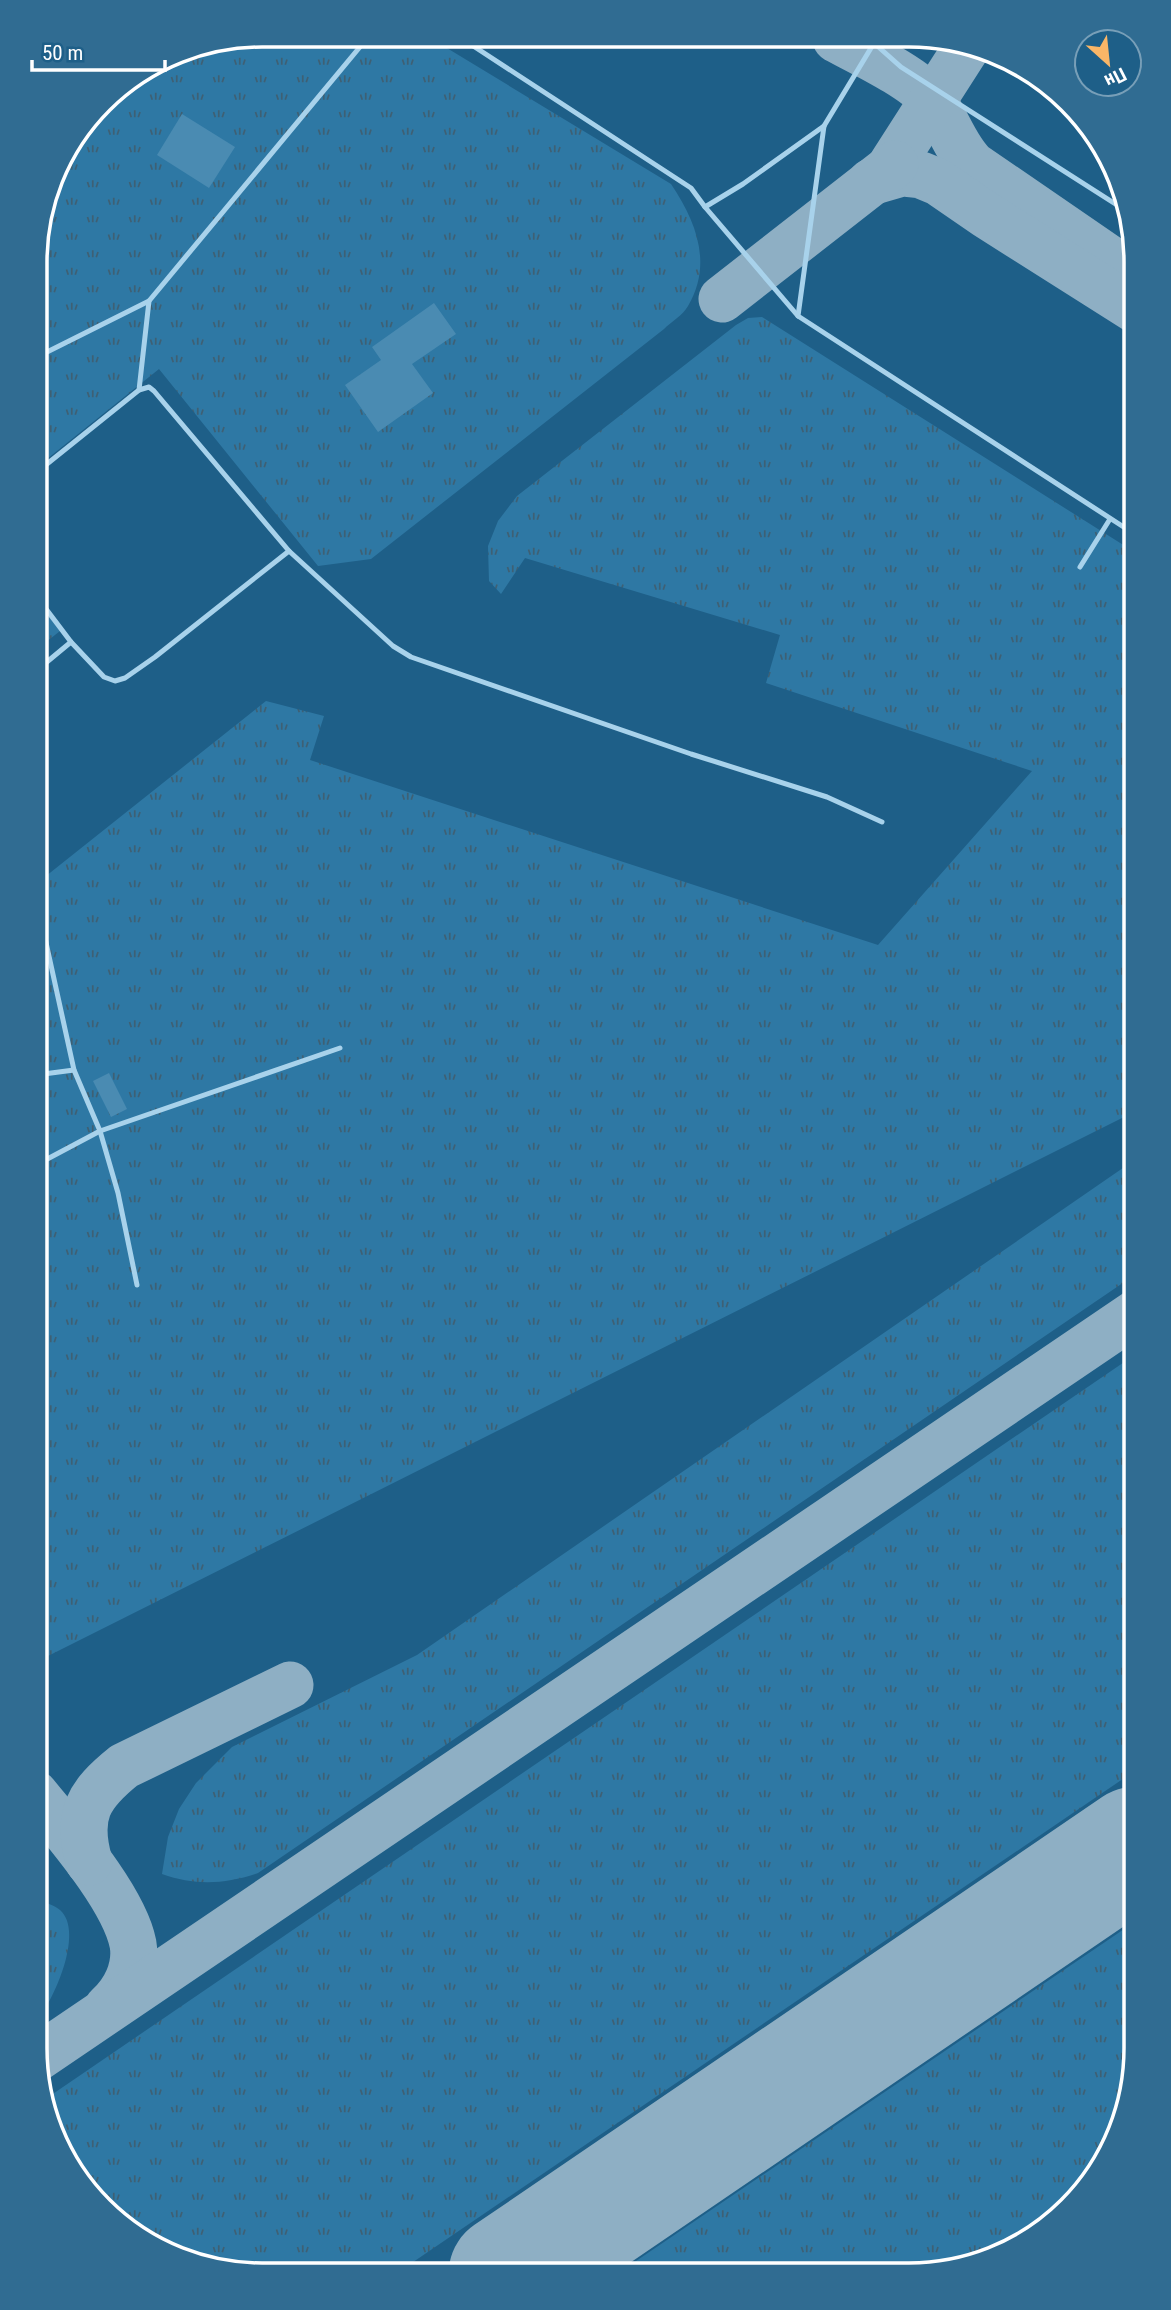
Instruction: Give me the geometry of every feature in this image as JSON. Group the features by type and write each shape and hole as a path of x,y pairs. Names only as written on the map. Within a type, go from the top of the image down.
{"lane":[{"path":"47,352 149,301 360,47"},
{"path":"475,47 691,188 798,316 1124,528"},
{"path":"798,316 824,126 870,47"},
{"path":"879,47 901,67 1115,204"},
{"path":"705,206 743,184 824,126"},
{"path":"139,390 149,301"},
{"path":"47,464 139,390 149,387 289,551 393,646 411,657 691,754 827,797 882,822"},
{"path":"1080,567 1110,519"},
{"path":"47,610 71,642 104,677 115,681 125,678 155,657 289,551"},
{"path":"47,662 71,642"},
{"path":"47,947 74,1070 100,1131 118,1193 137,1285"},
{"path":"47,1159 100,1131 340,1048"},
{"path":"47,1074 74,1070"}],"green space":[{"path":"263,47 445,47 671,184 688,213 698,243 700,259 695,290 688,306 680,315 371,559 318,566 159,369 47,459 47,263 49,234 64,180 84,143 121,101 167,69 207,55 234,49"},
{"path":"762,317 1124,545 1124,1117 48,1656 47,875 266,701 324,716 310,760 878,945 1032,771 766,683 780,635 525,558 501,594 489,581 488,546 498,521 517,496 748,318"},
{"path":"47,613 60,631 47,641"},
{"path":"1123,1168 1123,1283 258,1873 210,1882 162,1874 168,1837 179,1809 196,1783 232,1747 417,1655"},
{"path":"1123,1363 1123,1779 412,2263 234,2261 180,2246 131,2218 101,2189 69,2143 53,2094"},
{"path":"47,1903 60,1910 67,1920 69,1934 64,1967 47,2005"},
{"path":"1123,1930 1123,2062 1120,2089 1112,2117 1095,2155 1079,2179 1061,2200 1040,2218 1004,2241 978,2251 937,2261 633,2263"}],"building":[{"path":"182,114 235,147 209,188 157,155"},
{"path":"434,303 456,334 412,364 433,393 378,432 345,385 381,360 372,347"},
{"path":"109,1073 127,1109 111,1117 93,1081"}],"taxiway":[{"path":"851,47 887,66 924,92 932,100 961,150 973,165 1124,269"},
{"path":"892,164 962,54"},
{"path":"722,299 895,164"},
{"path":"871,182 902,173 921,175 938,182 1124,302"},
{"path":"47,2051 1123,1322"},
{"path":"89,1862 84,1831 88,1807 102,1787 124,1766 290,1685"},
{"path":"47,1809 106,1886 118,1906 133,1944 133,1962 128,1979 120,1994 108,2007"}],"runway":[{"path":"524,2263 1123,1855"}]}
